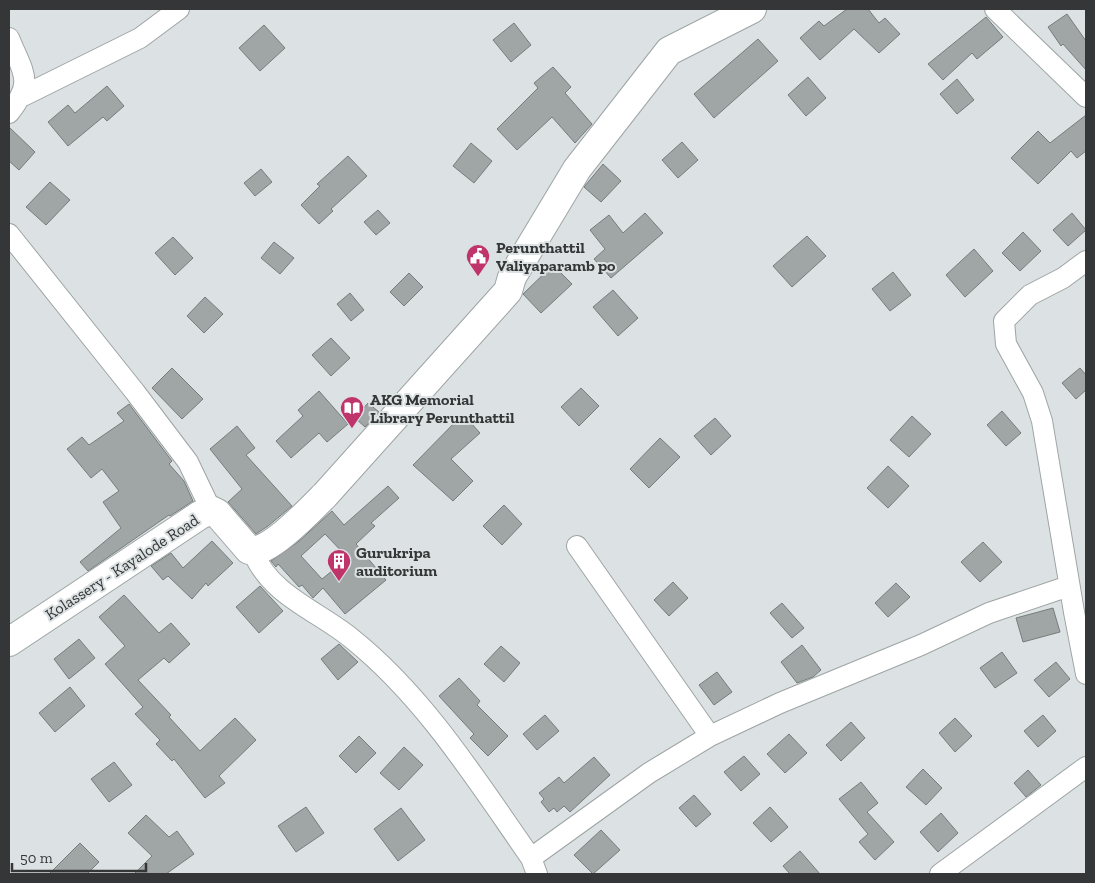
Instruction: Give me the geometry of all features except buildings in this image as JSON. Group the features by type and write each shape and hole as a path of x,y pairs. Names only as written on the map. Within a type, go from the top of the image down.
{"main road":[{"path":"253,552 263,549 275,540 325,495 458,344 508,291 512,277 577,169 669,51 752,9"},
{"name":"Kolassery - Kayalode Road","path":"9,642 200,515 212,510 222,516 249,550 253,552"}],"street":[{"path":"9,114 23,96 140,38 179,9"},
{"path":"994,9 1086,97"},
{"path":"9,38 24,74 23,96"},
{"path":"9,234 135,392 188,462 212,510"},
{"path":"1086,262 1063,278 1030,295 1004,321 1006,344 1033,393 1042,421 1069,586 1086,674"},
{"path":"577,546 710,736"},
{"path":"253,552 258,563 275,584 287,595 351,638 409,691 534,866 649,773 710,736 780,703 921,646 988,613 1069,586"},
{"path":"940,874 1086,767"}],"place":[{"name":"Perunthattil Valiyaparamb po","path":"478,277"},
{"name":"AKG Memorial Library Perunthattil","path":"352,429"},
{"name":"Gurukripa auditorium","path":"339,582"}]}
